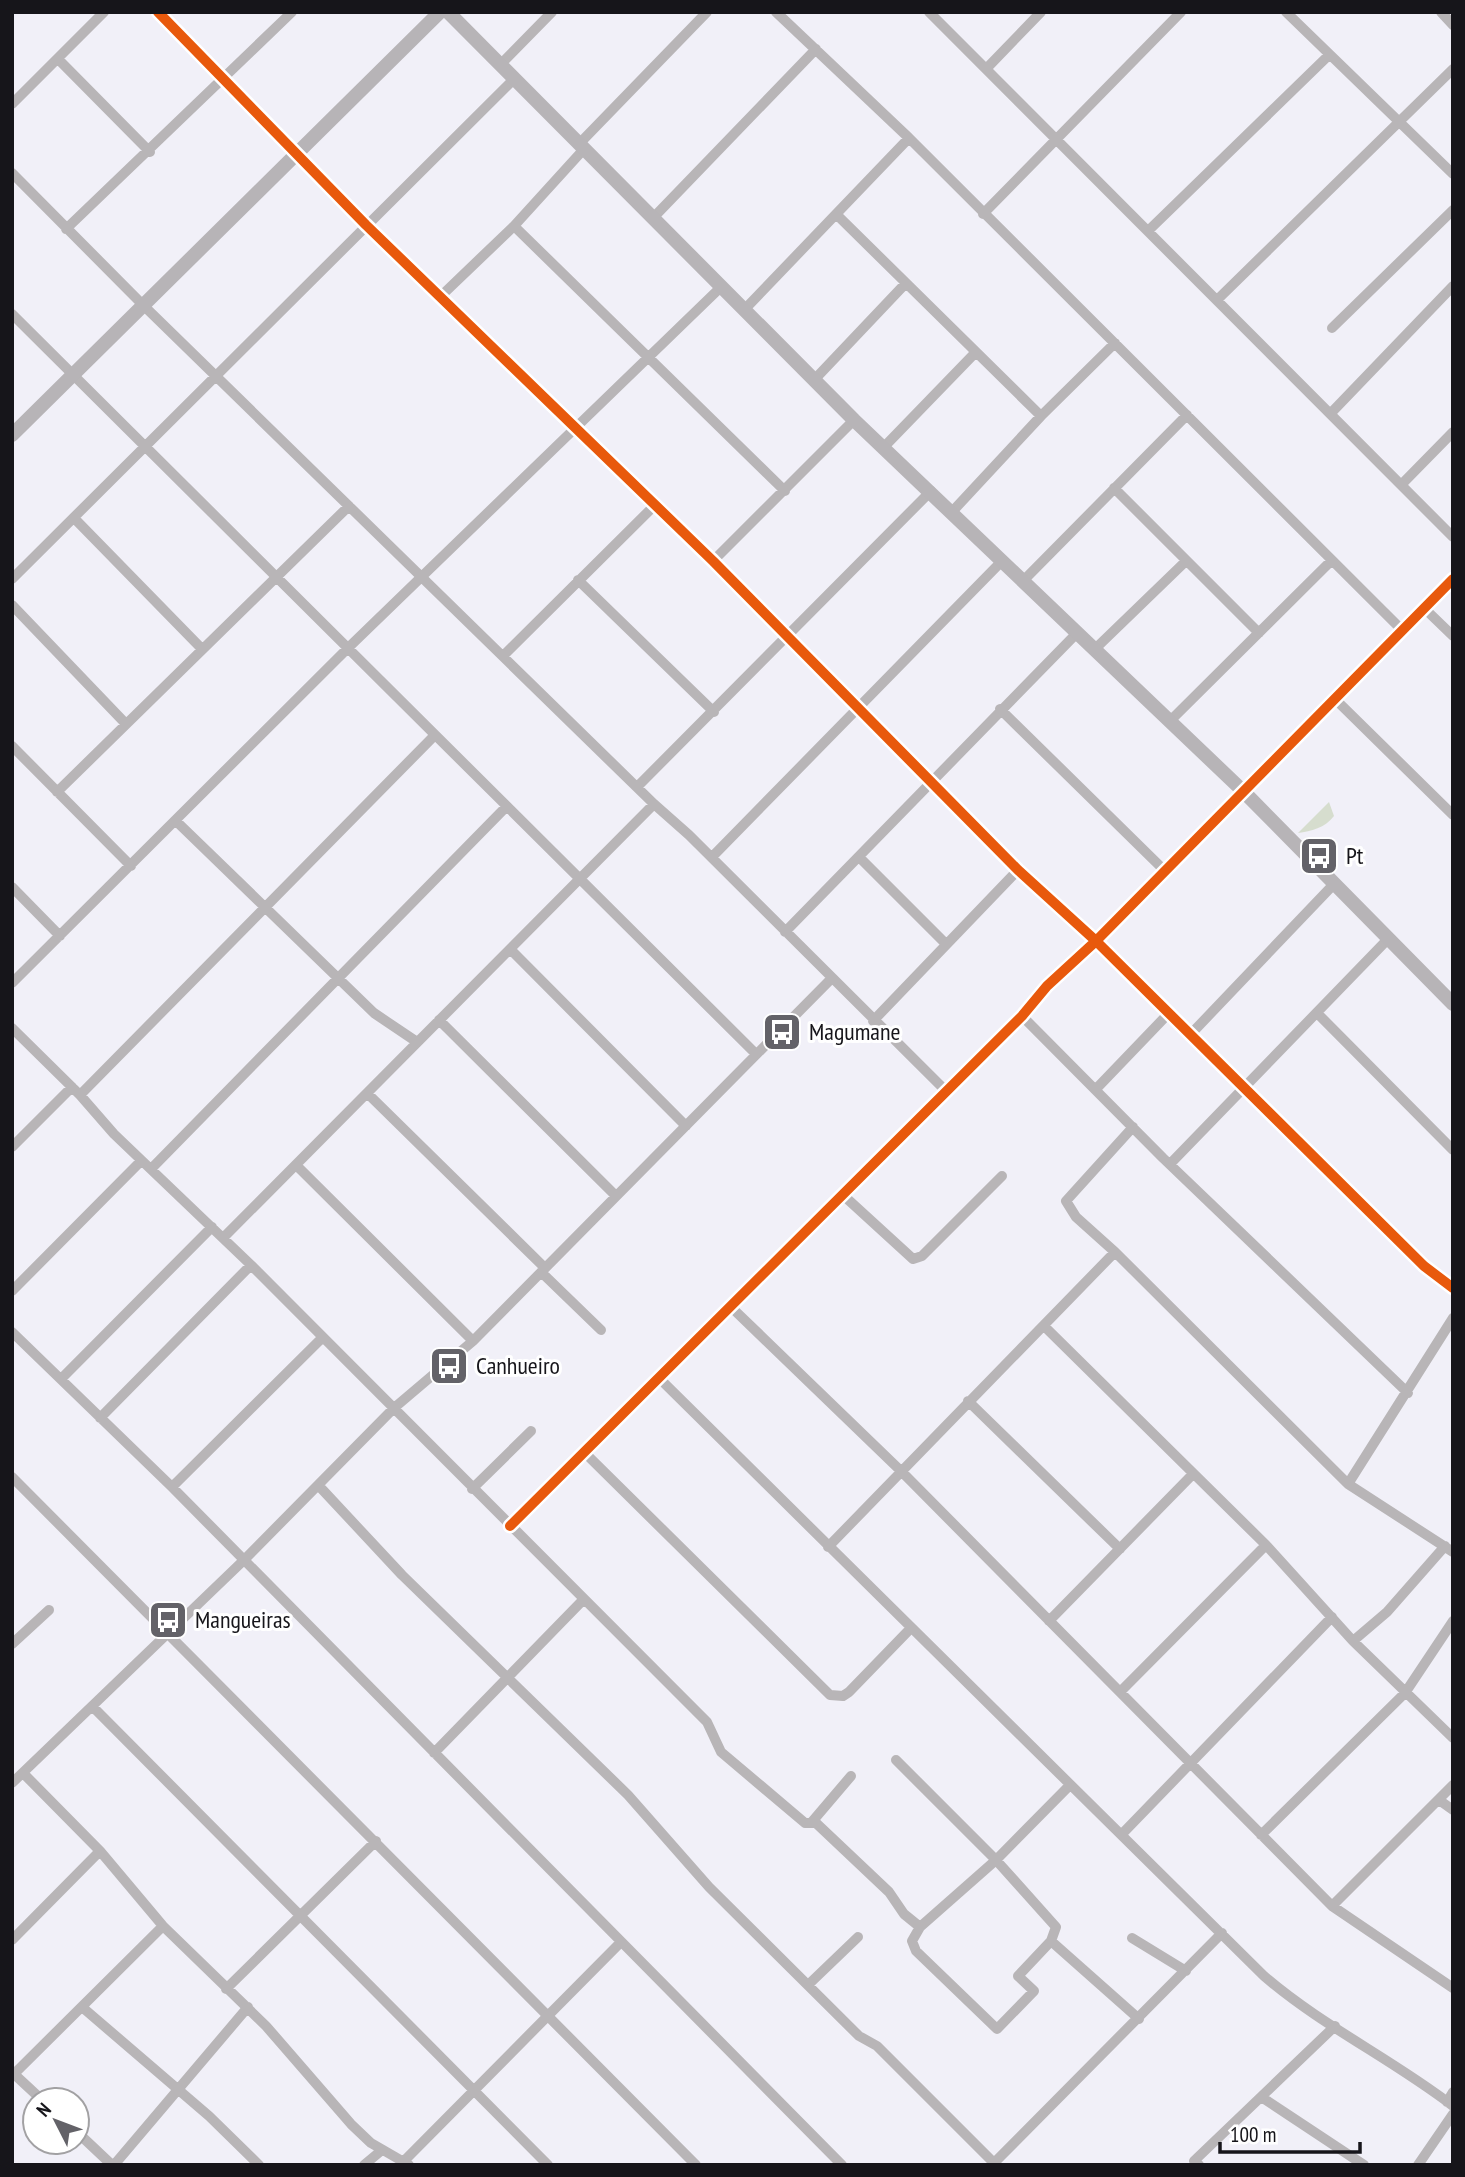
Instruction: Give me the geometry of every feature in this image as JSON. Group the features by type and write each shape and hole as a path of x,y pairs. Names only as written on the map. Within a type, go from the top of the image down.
{"street":[{"path":"12,104 104,12"},
{"path":"158,12 366,225 713,561 1018,870 1096,941 1424,1266 1453,1288"},
{"path":"66,229 150,152 292,12"},
{"path":"12,435 440,12"},
{"path":"448,12 854,420 983,540 1001,562 1096,648 1244,792 1453,1004"},
{"path":"501,64 552,12"},
{"path":"441,296 513,226 581,147 707,12"},
{"path":"776,12 909,138 1187,415 1330,562 1402,630"},
{"path":"929,12 1453,537"},
{"path":"986,69 1041,12"},
{"path":"983,214 1181,12"},
{"path":"1286,12 1453,174"},
{"path":"1441,12 1453,25"},
{"path":"653,218 816,49"},
{"path":"1149,230 1329,55"},
{"path":"58,59 150,152"},
{"path":"1217,300 1453,69"},
{"path":"12,579 514,79"},
{"path":"745,309 909,138"},
{"path":"12,173 143,305 654,804 712,857 831,979 946,1091"},
{"path":"1332,328 1453,211"},
{"path":"836,214 1041,416"},
{"path":"513,226 785,491"},
{"path":"815,379 906,283"},
{"path":"12,983 348,648 722,286"},
{"path":"1331,413 1453,286"},
{"path":"12,314 755,1053"},
{"path":"951,513 1041,416 1115,343"},
{"path":"883,448 975,353"},
{"path":"1023,580 1187,415"},
{"path":"713,561 854,420"},
{"path":"1401,485 1453,432"},
{"path":"1114,488 1259,633"},
{"path":"637,787 930,491"},
{"path":"57,792 349,506"},
{"path":"503,656 654,506"},
{"path":"74,518 202,649"},
{"path":"1096,648 1186,561"},
{"path":"712,857 1001,562"},
{"path":"1170,721 1330,562"},
{"path":"510,1526 1022,1016 1047,986 1096,941 1453,579"},
{"path":"578,580 714,712"},
{"path":"12,604 126,724"},
{"path":"1424,608 1453,636"},
{"path":"785,932 1077,633"},
{"path":"1335,699 1453,816"},
{"path":"1000,709 1164,870"},
{"path":"12,1147 76,1091 267,906 435,735"},
{"path":"12,746 131,866"},
{"path":"223,1238 654,804"},
{"path":"151,1169 506,807"},
{"path":"176,821 267,906 374,1013 417,1042"},
{"path":"860,858 946,944"},
{"path":"873,1021 1018,870"},
{"path":"1190,1035 1334,884"},
{"path":"12,887 60,936"},
{"path":"1170,1164 1388,939"},
{"path":"510,949 686,1126"},
{"path":"12,1783 244,1560 394,1408 473,1341 831,979"},
{"path":"1317,1013 1453,1150"},
{"path":"1096,1089 1167,1014"},
{"path":"1022,1016 1170,1164 1408,1393"},
{"path":"439,1020 616,1196"},
{"path":"12,1028 141,1161 251,1265 707,1722 721,1752 805,1823 816,1824 855,1858 920,1927"},
{"path":"367,1093 601,1330"},
{"path":"1133,1127 1066,1201 1076,1217 1115,1252 1348,1484 1381,1508 1449,1549 1387,1612 1353,1641"},
{"path":"12,1291 141,1161"},
{"path":"296,1165 473,1341"},
{"path":"843,1195 913,1259 922,1256 1002,1176"},
{"path":"61,1379 212,1227"},
{"path":"828,1547 1115,1252"},
{"path":"100,1418 251,1265"},
{"path":"730,1306 902,1472 1332,1906 1453,1988"},
{"path":"1348,1484 1453,1318"},
{"path":"1044,1326 1192,1475 1266,1545 1353,1641 1453,1738"},
{"path":"12,1332 172,1487 842,2165"},
{"path":"172,1487 323,1338"},
{"path":"660,1379 1069,1786 1293,2000 1450,2104 1453,2092"},
{"path":"968,1401 1120,1549"},
{"path":"472,1489 531,1431"},
{"path":"585,1453 830,1696 844,1696 849,1692 911,1628"},
{"path":"1049,1621 1192,1475"},
{"path":"12,1477 696,2165"},
{"path":"318,1486 507,1679 628,1795 709,1887 859,2036 877,2046 993,2164 1222,1933"},
{"path":"1120,1692 1266,1545"},
{"path":"434,1753 583,1600"},
{"path":"12,1644 49,1611"},
{"path":"1122,1834 1332,1618"},
{"path":"1261,1835 1405,1693 1453,1621"},
{"path":"93,1707 548,2165"},
{"path":"896,1760 996,1860 1056,1927 1051,1941 1018,1976 1034,1991 997,2029 916,1951 912,1941 920,1927 996,1860 1069,1786"},
{"path":"23,1773 100,1851 163,1926 226,1989 248,2007 351,2124 382,2150 407,2162 473,2091 620,1943"},
{"path":"811,1823 851,1776"},
{"path":"1332,1906 1453,1785"},
{"path":"1439,1800 1453,1810"},
{"path":"226,1989 376,1841"},
{"path":"12,1940 100,1851"},
{"path":"13,2075 163,1926"},
{"path":"808,1984 858,1937"},
{"path":"1132,1938 1185,1971"},
{"path":"1051,1941 1139,2019"},
{"path":"82,2007 180,2091 259,2165"},
{"path":"91,2145 113,2165 180,2091 248,2007"},
{"path":"1195,2163 1335,2026"},
{"path":"1263,2098 1364,2165"},
{"path":"1418,2165 1453,2115"},
{"path":"364,2165 382,2150"}],"green space":[{"path":"1329,802 1334,816 1330,820 1317,828 1298,833"}],"cycle path":[{"path":"158,12 366,225 713,561 1018,870 1096,941 1424,1266 1453,1288"},
{"path":"510,1526 1022,1016 1047,986 1096,941 1453,579"}],"place":[{"name":"Pt","path":"1319,856"},
{"name":"Magumane","path":"782,1032"},
{"name":"Canhueiro","path":"449,1366"},
{"name":"Mangueiras","path":"168,1620"}]}
